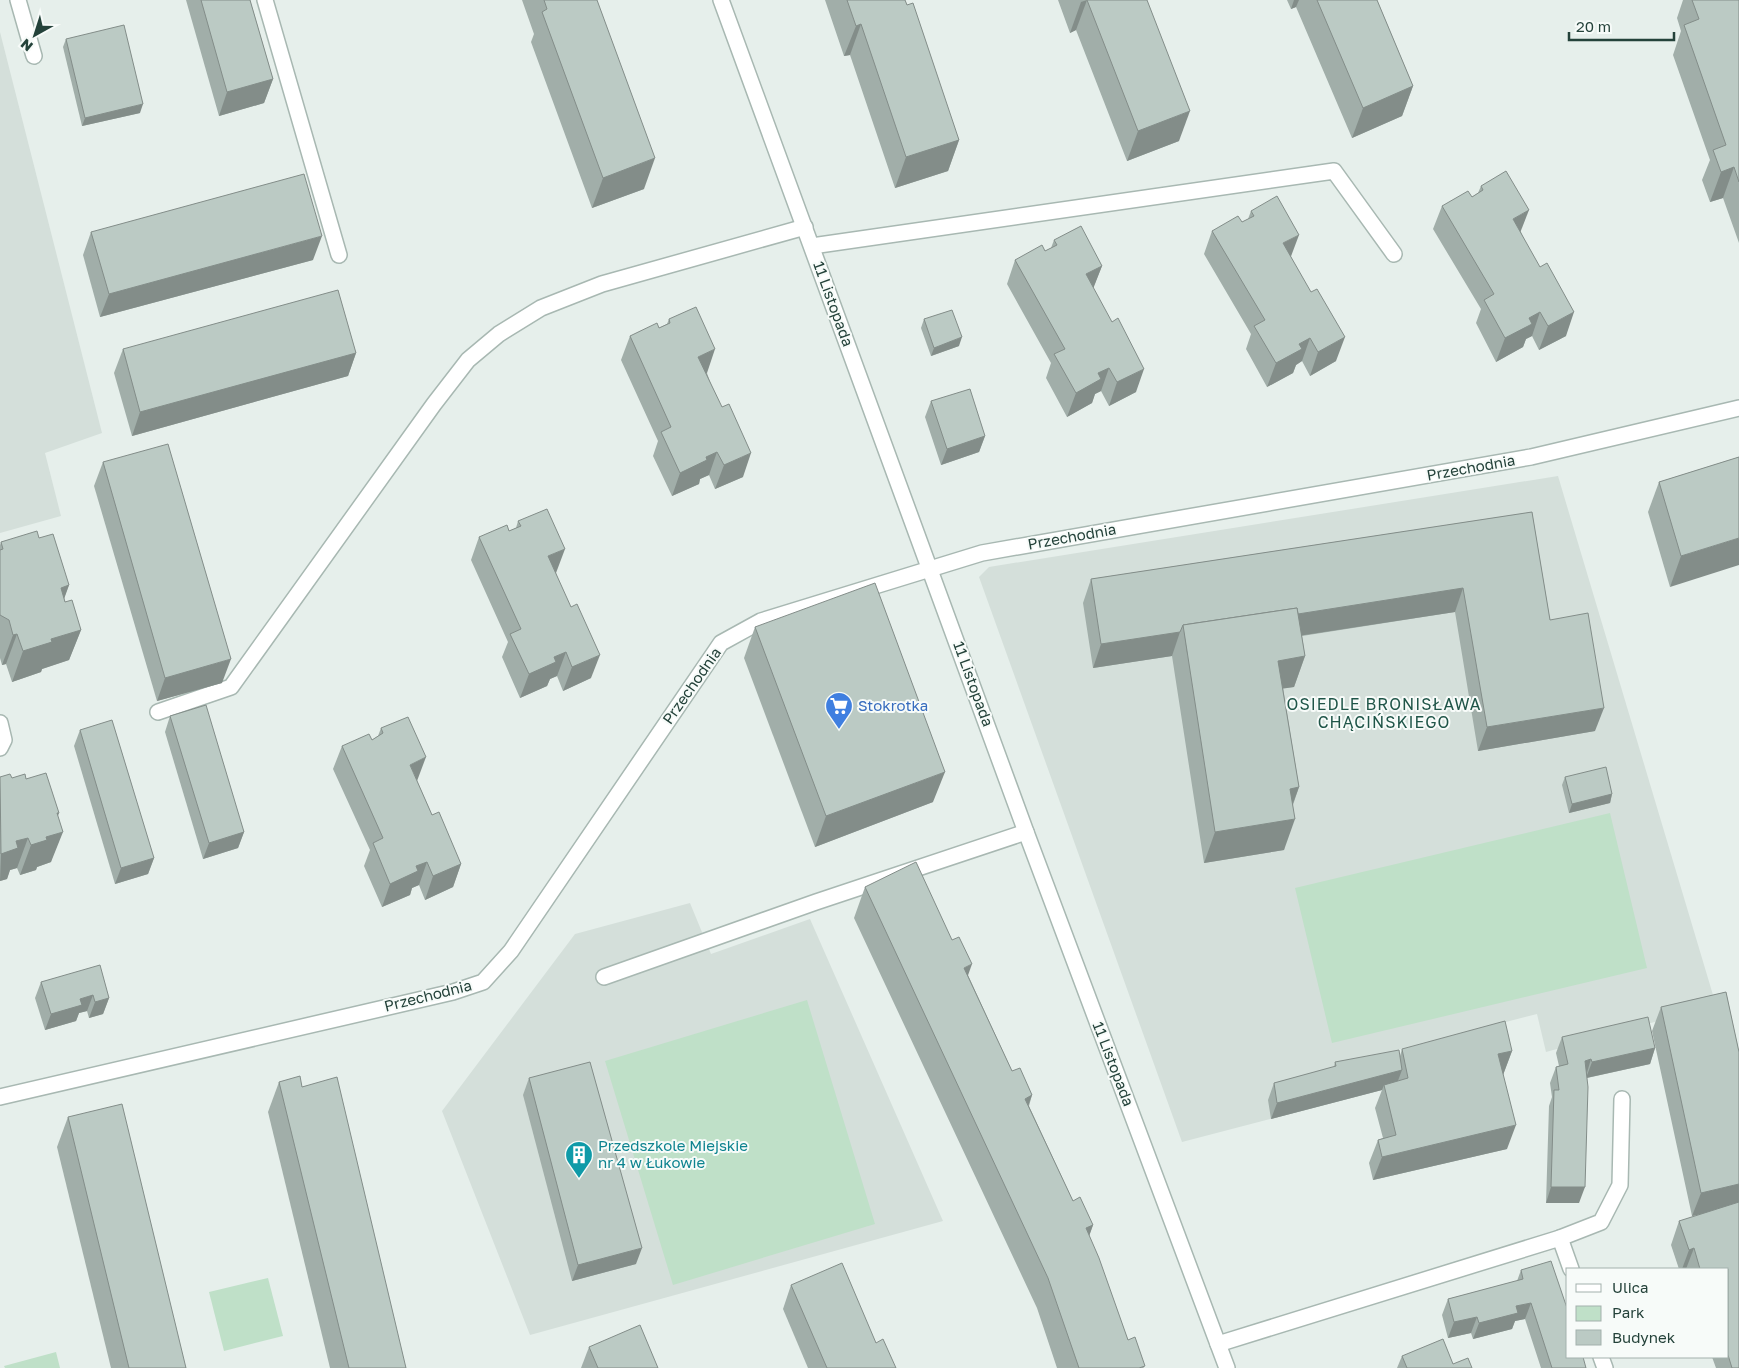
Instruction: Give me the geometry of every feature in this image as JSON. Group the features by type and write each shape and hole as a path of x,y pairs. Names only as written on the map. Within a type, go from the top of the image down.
{"street":[{"path":"18,0 34,56"},
{"path":"265,0 338,255"},
{"name":"11 Listopada","path":"721,0 1026,832 1227,1368"},
{"path":"812,246 1334,171 1394,254"},
{"path":"158,712 231,687 434,404 468,360 499,334 541,308 602,284 805,227"},
{"name":"Przechodnia","path":"0,1097 453,992 484,982 511,951 721,644 760,621 992,551 1531,457 1739,408"},
{"path":"0,723 4,740 0,748"},
{"path":"604,977 816,902 1026,832"},
{"path":"1218,1344 1560,1238 1601,1222 1620,1185 1622,1099"},
{"path":"1560,1238 1571,1268"}],"shaded area":[{"path":"0,32 102,433 45,453 61,516 0,533"},
{"path":"1558,476 1716,1005 1546,1052 1537,1014 1390,1052 1396,1086 1182,1142 979,577 989,567"},
{"path":"690,903 711,954 810,919 943,1221 530,1335 442,1111 575,934"}],"green space":[{"path":"1610,813 1647,968 1332,1043 1295,888"},
{"path":"807,1000 875,1224 673,1285 605,1061"},
{"path":"268,1278 283,1336 224,1351 209,1292"},
{"path":"56,1352 60,1368 5,1368 4,1366"}],"building":[{"path":"201,0 250,0 273,79 227,92"},
{"path":"544,0 597,0 655,158 603,178 542,12 547,9"},
{"path":"847,0 905,0 907,5 913,3 959,140 906,157 861,24 856,26"},
{"path":"1087,0 1147,0 1190,111 1138,131"},
{"path":"1317,0 1377,0 1413,86 1363,108"},
{"path":"1692,0 1739,0 1739,182 1734,167 1721,172 1713,150 1726,145 1684,25 1699,19"},
{"path":"124,25 143,104 85,118 66,39"},
{"path":"1506,171 1529,210 1513,219 1540,267 1547,263 1574,312 1548,326 1540,312 1529,318 1532,324 1505,338 1484,300 1494,294 1442,206 1468,191 1472,197 1483,190 1481,186"},
{"path":"304,174 322,236 109,294 91,232"},
{"path":"1277,196 1299,235 1283,243 1311,292 1317,289 1345,337 1318,352 1310,338 1299,344 1302,349 1276,363 1254,326 1265,320 1212,231 1238,216 1242,222 1254,216 1251,211"},
{"path":"1081,226 1102,266 1086,274 1112,322 1118,318 1144,369 1117,382 1109,368 1098,373 1101,379 1076,393 1054,354 1065,349 1015,260 1042,245 1045,251 1057,245 1054,240"},
{"path":"338,290 356,353 140,412 123,349"},
{"path":"696,307 715,349 698,357 722,407 729,404 751,453 724,465 717,452 706,457 707,460 680,473 661,432 671,427 630,336 657,323 659,328 670,323 669,319"},
{"path":"952,310 962,337 934,348 924,319"},
{"path":"970,389 985,436 947,449 931,401"},
{"path":"168,444 231,659 165,678 103,462"},
{"path":"1739,457 1739,538 1681,556 1659,482"},
{"path":"547,509 565,549 548,556 571,607 577,604 600,655 572,667 566,652 554,657 556,662 529,674 510,634 521,629 479,537 507,525 509,531 521,526 518,521"},
{"path":"1532,512 1550,620 1588,613 1604,708 1487,727 1463,588 1298,614 1297,608 1183,625 1180,632 1101,644 1091,579"},
{"path":"37,531 39,538 53,534 69,585 61,588 65,602 72,600 81,630 51,639 52,642 23,651 17,634 13,635 9,620 0,615 0,550 3,549 1,542"},
{"name":"Stokrotka","path":"875,583 945,772 826,816 755,627"},
{"path":"1297,608 1305,656 1278,661 1299,787 1290,789 1295,819 1215,832 1183,625"},
{"path":"206,705 244,832 209,843 170,716"},
{"path":"408,717 426,757 410,765 432,815 439,812 461,864 433,876 427,862 416,866 418,871 390,884 373,843 383,838 342,746 369,734 372,740 383,733 381,728"},
{"path":"112,720 154,858 121,868 80,730"},
{"path":"1606,767 1612,794 1572,804 1565,777"},
{"path":"46,773 63,832 46,837 47,840 31,845 28,838 16,841 18,848 1,854 0,777 10,774 12,778 25,774 26,779"},
{"path":"916,862 952,940 959,937 972,964 964,968 1012,1071 1020,1068 1032,1095 1025,1099 1073,1201 1080,1197 1093,1225 1086,1228 1099,1258 1128,1340 1135,1337 1145,1366 1139,1368 1079,1368 1048,1278 865,887"},
{"path":"100,965 109,998 95,1002 93,995 80,999 82,1005 51,1014 41,982"},
{"path":"1726,992 1739,1052 1739,1184 1701,1193 1661,1007"},
{"path":"1648,1017 1655,1048 1592,1062 1591,1059 1585,1061 1588,1087 1585,1187 1551,1187 1554,1090 1559,1090 1556,1067 1568,1064 1562,1037"},
{"path":"1505,1021 1512,1051 1498,1054 1516,1125 1382,1157 1378,1140 1396,1135 1384,1085 1408,1078 1402,1049"},
{"path":"1399,1050 1402,1070 1277,1103 1274,1083 1336,1066 1335,1062"},
{"name":"Przedszkole Miejskie nr 4 w Łukowie","path":"590,1062 642,1248 578,1265 529,1078"},
{"path":"300,1076 302,1087 337,1077 406,1368 349,1368 279,1082"},
{"path":"122,1104 186,1368 129,1368 68,1117"},
{"path":"1739,1202 1739,1368 1732,1368 1729,1358 1729,1268 1700,1268 1694,1248 1689,1250 1679,1221"},
{"path":"1551,1261 1566,1305 1566,1358 1583,1358 1586,1368 1552,1368 1531,1303 1516,1306 1518,1313 1479,1323 1477,1317 1454,1322 1448,1299 1523,1279 1521,1270"},
{"path":"842,1263 876,1343 883,1339 896,1368 827,1368 791,1285"},
{"path":"640,1325 658,1368 598,1368 589,1347"},
{"path":"1443,1339 1453,1364 1468,1358 1472,1368 1407,1368 1402,1356"}],"place":[{"name":"Stokrotka","path":"839,730"},
{"name":"Przedszkole Miejskie nr 4 w Łukowie","path":"579,1179"}],"district":[{"name":"OSIEDLE BRONISŁAWA CHĄCIŃSKIEGO","path":"1384,713"}]}
